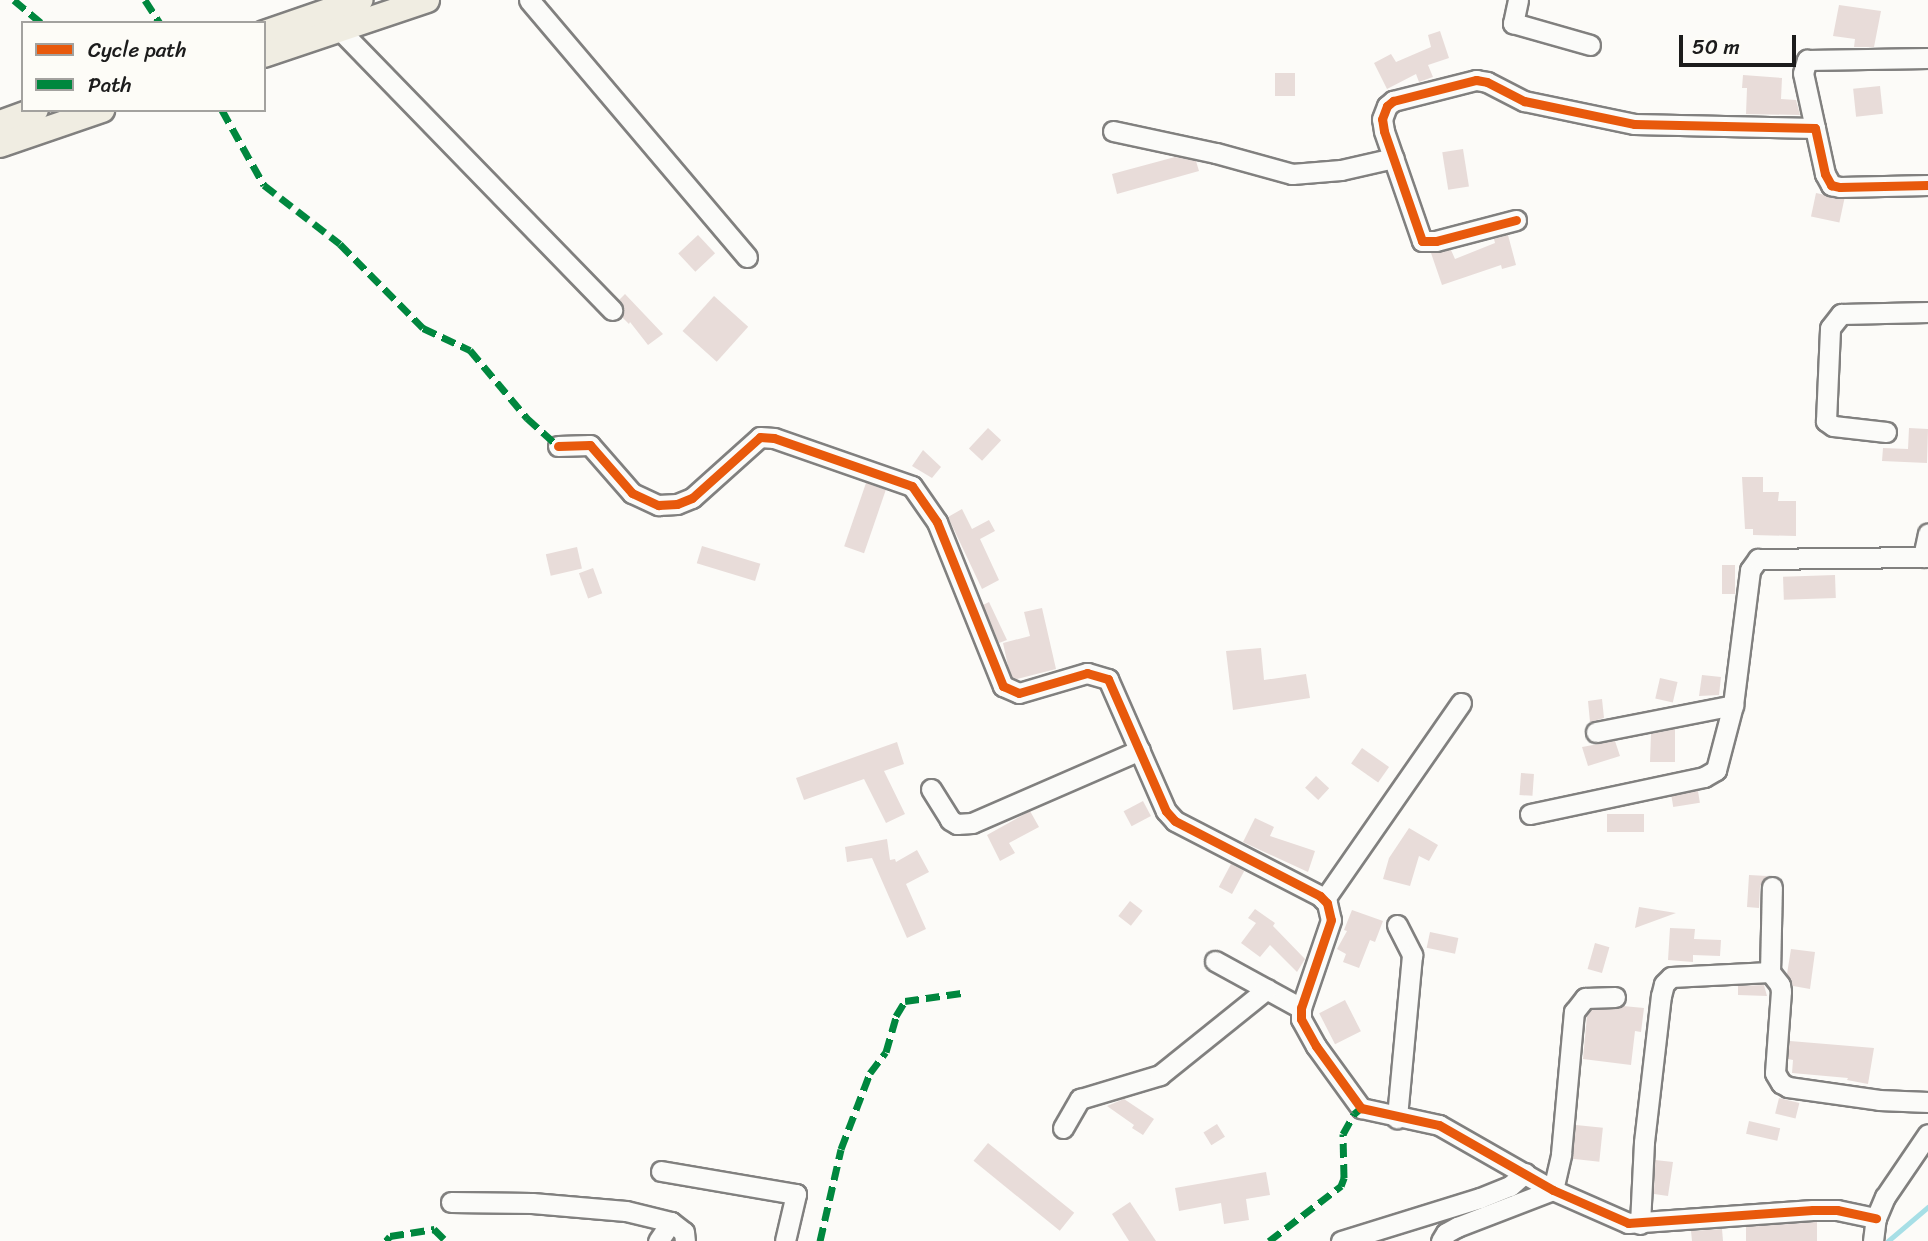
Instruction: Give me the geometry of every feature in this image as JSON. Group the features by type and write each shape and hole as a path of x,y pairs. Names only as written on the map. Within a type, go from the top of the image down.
{"main road":[{"path":"266,32 360,0"},
{"path":"266,54 427,0"},
{"path":"0,122 30,112"},
{"path":"0,145 96,112"}],"street":[{"path":"529,0 747,257"},
{"path":"1518,0 1513,23 1590,45"},
{"path":"340,29 612,310"},
{"path":"1928,58 1807,60 1803,73 1825,174 1831,185 1928,185"},
{"path":"1516,220 1436,241 1422,241 1382,119 1387,106 1393,101 1476,80 1487,82 1524,101 1634,124 1815,128"},
{"path":"1113,131 1216,153 1292,174 1341,170 1394,158"},
{"path":"1886,432 1833,426 1826,421 1830,328 1841,314 1928,312"},
{"path":"558,446 590,445 632,493 658,505 677,504 692,498 760,437 774,438 904,482 920,495 937,522 999,682 1018,693 1087,673 1102,675 1113,686 1166,811 1175,821 1324,900 1331,911 1331,920 1301,1007 1304,1027 1354,1102 1372,1112 1440,1125 1553,1190 1611,1218 1640,1224 1813,1210 1837,1210 1875,1218"},
{"path":"1530,814 1709,775 1720,762 1733,705 1750,570 1754,562 1763,558 1926,557 1928,534"},
{"path":"1324,900 1461,703"},
{"path":"1596,732 1733,705"},
{"path":"930,789 950,820 957,824 972,823 1140,750"},
{"path":"1772,887 1770,972 1780,985 1781,991 1775,1073 1781,1083 1788,1087 1879,1100 1928,1102"},
{"path":"1397,925 1412,954 1397,1118"},
{"path":"1215,961 1301,1007"},
{"path":"1640,1224 1644,1142 1664,984 1671,977 1681,975 1770,972"},
{"path":"1063,1128 1080,1099 1160,1075 1267,989"},
{"path":"1553,1190 1561,1154 1574,1012 1585,998 1615,997"},
{"path":"1873,1240 1875,1218 1885,1197 1928,1134"},
{"path":"661,1171 796,1194 785,1241"},
{"path":"1341,1241 1480,1198 1510,1186 1525,1174"},
{"path":"1441,1241 1446,1233 1457,1227 1553,1190"},
{"path":"451,1202 532,1203 626,1211 671,1222 684,1232 685,1241"},
{"path":"658,1241 671,1222"}],"building":[{"path":"1839,5 1881,11 1874,47 1854,47 1855,39 1833,36"},
{"path":"1440,31 1449,58 1428,65 1433,77 1419,82 1416,74 1387,89 1374,63 1391,54 1396,62 1431,47 1428,35"},
{"path":"1275,73 1295,73 1295,96 1275,96"},
{"path":"1743,75 1782,78 1781,99 1796,100 1800,115 1746,114 1747,88 1742,88"},
{"path":"1880,86 1883,114 1856,117 1853,89"},
{"path":"1463,149 1469,187 1448,190 1442,152"},
{"path":"1175,157 1196,161 1199,171 1117,194 1112,174"},
{"path":"1816,193 1844,199 1839,223 1811,216"},
{"path":"698,235 715,253 695,272 678,253"},
{"path":"1508,235 1516,265 1502,269 1501,265 1442,285 1431,253 1451,250 1455,259 1495,243 1494,239"},
{"path":"625,294 663,334 648,345 630,322 629,324 622,317 624,308 619,300"},
{"path":"714,296 748,327 717,362 683,331"},
{"path":"988,428 1001,440 982,461 969,448"},
{"path":"1909,428 1928,429 1927,463 1882,461 1883,448 1908,449"},
{"path":"923,450 941,467 932,478 912,466"},
{"path":"1742,477 1763,477 1763,492 1779,492 1778,501 1796,501 1796,536 1753,535 1753,529 1745,529"},
{"path":"866,483 886,490 864,553 844,546"},
{"path":"962,509 972,529 989,520 995,531 980,539 999,580 982,589 948,517"},
{"path":"702,546 760,564 755,581 697,563"},
{"path":"577,547 582,568 551,576 546,554"},
{"path":"1722,565 1735,565 1735,594 1722,594"},
{"path":"593,568 602,593 588,599 579,573"},
{"path":"1835,575 1836,598 1784,600 1783,577"},
{"path":"989,602 1007,640 999,643 983,605"},
{"path":"1042,608 1056,669 1017,679 1012,677 1003,643 1030,636 1024,612"},
{"path":"1261,648 1264,680 1306,674 1310,698 1233,710 1226,651"},
{"path":"1702,675 1721,677 1719,695 1699,696"},
{"path":"1660,678 1678,682 1673,703 1655,698"},
{"path":"1602,699 1604,718 1590,722 1588,701"},
{"path":"1675,729 1675,762 1650,762 1651,734"},
{"path":"1615,741 1620,756 1588,766 1582,747"},
{"path":"897,742 904,764 884,771 905,814 886,823 864,779 804,800 796,778"},
{"path":"1362,748 1389,767 1378,782 1351,764"},
{"path":"1521,773 1534,774 1532,796 1519,795"},
{"path":"1316,776 1329,788 1318,800 1305,788"},
{"path":"1698,791 1700,803 1673,807 1671,795"},
{"path":"1143,801 1151,816 1132,826 1124,811"},
{"path":"1030,811 1039,827 1009,843 1015,853 1000,861 987,835"},
{"path":"1607,814 1644,814 1644,832 1607,832"},
{"path":"1255,818 1274,827 1270,836 1315,851 1308,872 1243,842"},
{"path":"1409,828 1438,845 1429,861 1419,856 1410,886 1383,879 1389,858"},
{"path":"887,839 890,860 895,859 896,862 917,850 929,872 906,884 926,929 907,938 872,858 847,862 845,847"},
{"path":"1231,864 1244,871 1232,894 1219,887"},
{"path":"1749,875 1767,876 1760,886 1759,908 1747,907"},
{"path":"1130,901 1143,911 1131,926 1118,916"},
{"path":"1639,907 1676,913 1635,928"},
{"path":"1255,909 1275,923 1273,926 1305,959 1297,972 1270,945 1260,957 1241,943 1256,923 1248,918"},
{"path":"1352,910 1383,921 1375,942 1370,940 1359,968 1343,962 1346,954 1337,949 1347,931 1344,930"},
{"path":"1670,928 1695,929 1694,939 1721,940 1720,956 1693,955 1693,962 1668,960"},
{"path":"1430,932 1458,938 1455,954 1427,948"},
{"path":"1595,943 1609,947 1602,973 1588,969"},
{"path":"1791,949 1815,952 1810,989 1793,986 1787,974"},
{"path":"1764,985 1767,996 1738,995 1738,986"},
{"path":"1345,1000 1361,1031 1335,1044 1319,1013"},
{"path":"1623,1006 1644,1008 1641,1032 1635,1031 1631,1065 1583,1059 1587,1016 1591,1010"},
{"path":"1790,1041 1874,1048 1868,1084 1847,1080 1848,1078 1792,1073 1793,1060 1788,1059"},
{"path":"1779,1098 1799,1103 1796,1119 1775,1114"},
{"path":"1124,1099 1154,1119 1143,1135 1132,1128 1134,1125 1107,1106"},
{"path":"1749,1121 1780,1128 1777,1141 1746,1134"},
{"path":"1217,1124 1225,1137 1211,1145 1203,1132"},
{"path":"1576,1125 1603,1128 1599,1162 1572,1159"},
{"path":"988,1143 1074,1213 1060,1231 974,1161"},
{"path":"1655,1160 1673,1162 1668,1196 1654,1194"},
{"path":"1266,1172 1270,1195 1246,1199 1249,1220 1224,1224 1221,1203 1179,1211 1175,1188"},
{"path":"1130,1202 1156,1241 1129,1241 1112,1214"},
{"path":"1817,1222 1817,1241 1746,1241 1746,1227"},
{"path":"1722,1229 1723,1241 1692,1241 1691,1231"}],"waterway":[{"path":"1888,1241 1928,1207"}],"marked path":[{"path":"14,0 39,21"},
{"path":"145,0 159,21"},
{"path":"223,112 264,185 340,244 423,328 470,350 527,418 558,446"},
{"path":"820,1241 841,1149 870,1073 886,1052 896,1016 905,1001 961,993"},
{"path":"1269,1241 1341,1186 1344,1178 1343,1134 1354,1114 1361,1108"},
{"path":"386,1241 390,1236 434,1229 446,1241"}],"cycle path":[{"path":"1516,220 1436,241 1422,241 1384,131 1382,119 1387,106 1393,101 1476,80 1487,82 1524,101 1634,124 1815,128 1825,174 1831,185 1928,185"},
{"path":"558,446 590,445 632,493 658,505 677,504 692,498 760,437 774,438 912,486 937,522 1003,686 1019,693 1087,673 1108,679 1166,811 1175,821 1320,896 1327,903 1331,920 1301,1008 1301,1019 1316,1046 1361,1108 1439,1125 1553,1190 1628,1223 1813,1210 1837,1210 1876,1218"}]}
